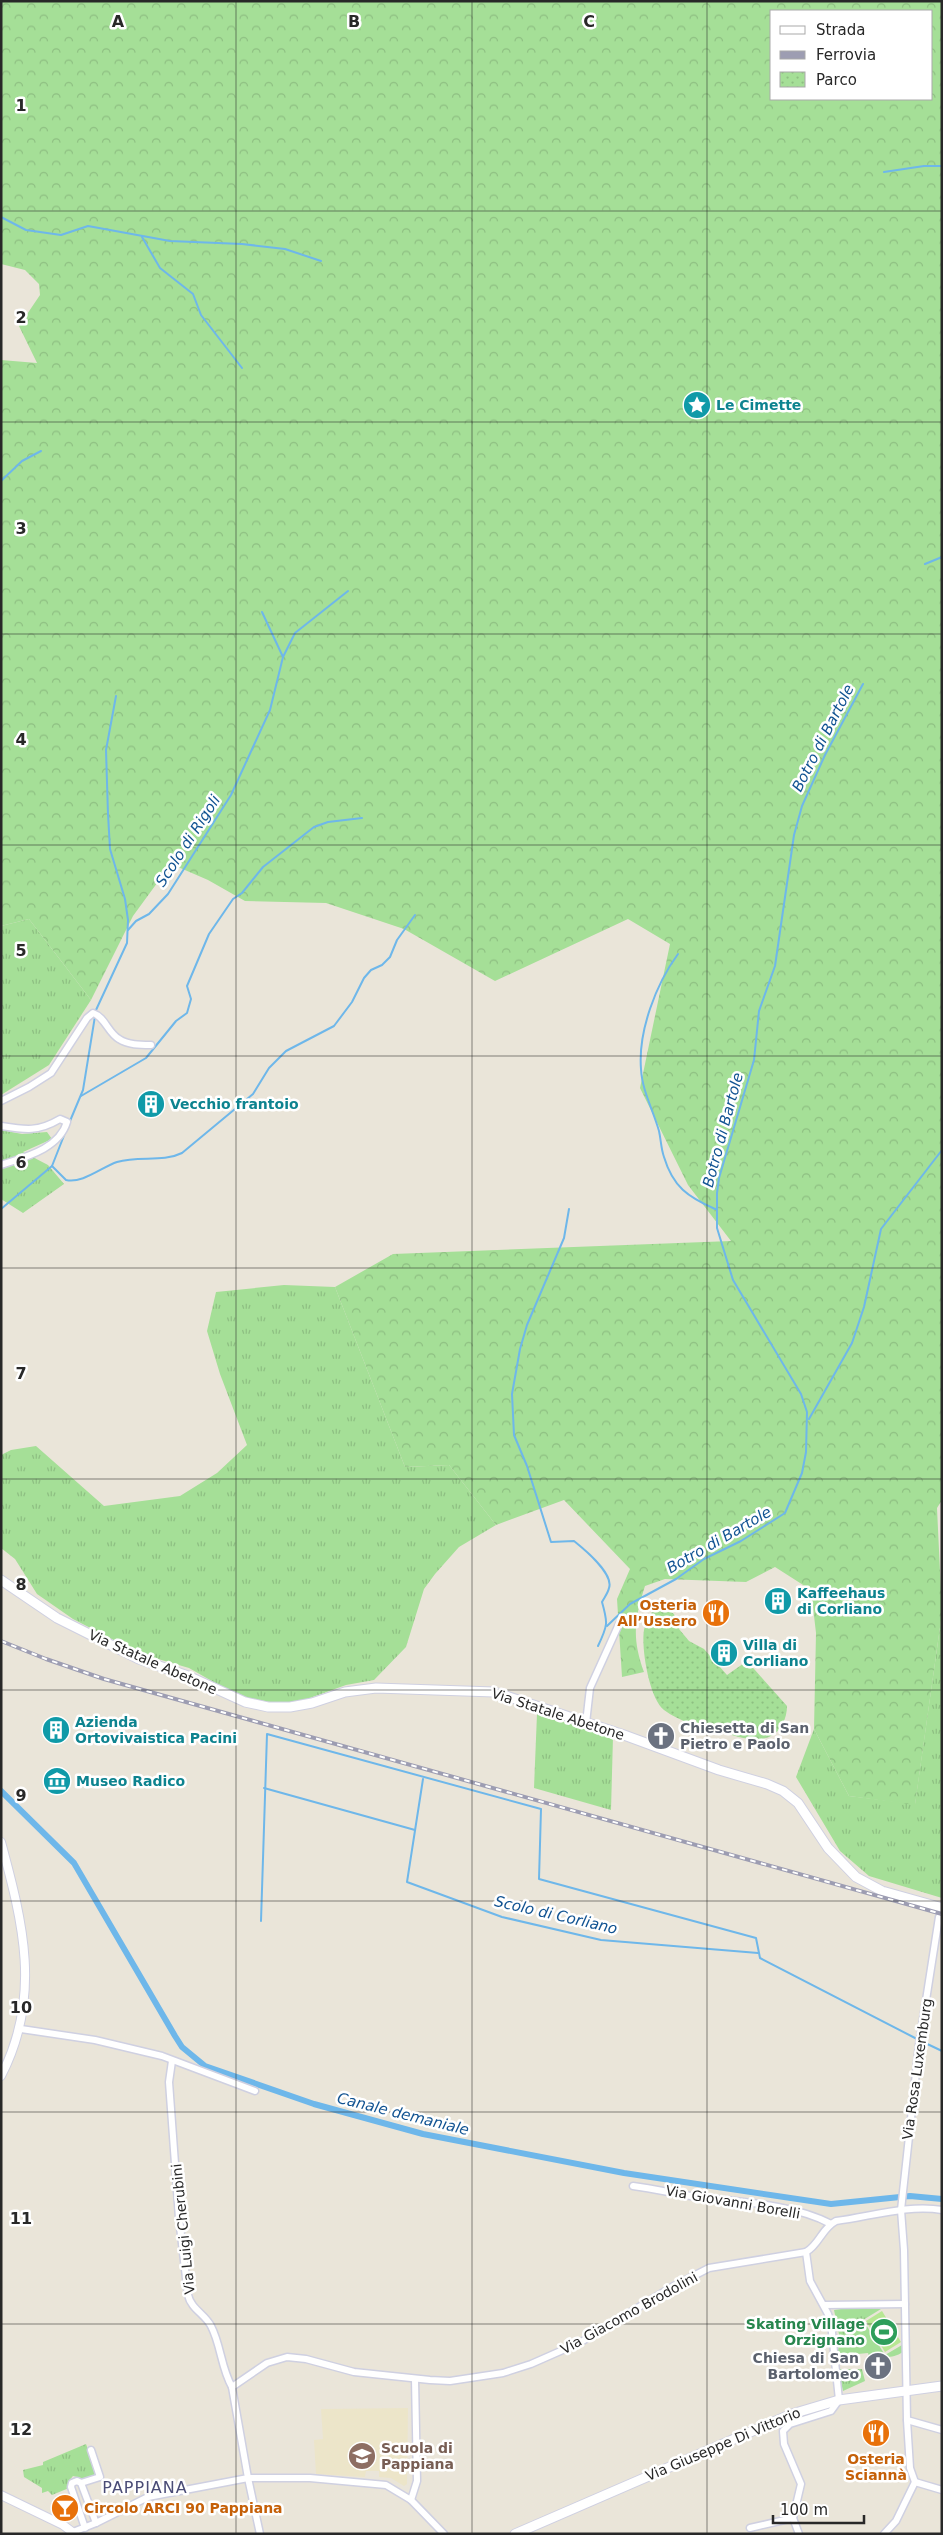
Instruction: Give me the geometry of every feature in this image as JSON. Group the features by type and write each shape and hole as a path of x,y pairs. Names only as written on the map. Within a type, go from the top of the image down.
{"main road":[{"name":"Via Statale Abetone","path":"1,1580 57,1618 139,1659 188,1676 245,1702 268,1707 290,1707 312,1703 345,1692 376,1688 494,1692 719,1770 777,1787 805,1811 828,1848 856,1877 882,1892 941,1913"},
{"name":"Via Giuseppe Di Vittorio","path":"514,2534 781,2418 839,2400 942,2386"}],"street":[{"path":"1,1101 29,1088 51,1073 87,1018 93,1013 98,1015 117,1039 132,1044 151,1045"},
{"path":"1,1126 30,1130 46,1127 60,1118 67,1122 58,1139 44,1148 1,1165"},
{"path":"586,1723 590,1688 619,1624"},
{"path":"1,1842 18,1905 26,1964 25,2001 21,2029 1,2076"},
{"name":"Via Rosa Luxemburg","path":"901,2210 920,2041 941,1913"},
{"path":"21,2029 94,2040 162,2056 255,2091"},
{"name":"Via Luigi Cherubini","path":"172,2061 169,2082 179,2218 188,2295 192,2306 211,2325 225,2373 232,2386"},
{"name":"Via Giovanni Borelli","path":"633,2186 794,2212 820,2217 831,2224"},
{"path":"799,2534 793,2518 801,2484 784,2444 783,2431 790,2424 831,2411 839,2400 831,2324 824,2305 810,2281 806,2252 816,2244 831,2224 901,2210 922,2208 942,2210"},
{"path":"884,2534 896,2521 915,2482 910,2468 907,2420 904,2250 901,2210"},
{"name":"Via Giacomo Brodolini","path":"232,2386 267,2363 287,2356 354,2372 415,2379 450,2381 512,2370 581,2342 703,2271 806,2252"},
{"path":"824,2305 904,2304"},
{"path":"411,2500 418,2481 415,2379"},
{"path":"232,2386 260,2534"},
{"path":"907,2420 942,2430"},
{"path":"81,2484 100,2477 91,2450"},
{"path":"1,2495 74,2533 96,2524 148,2497 248,2478 373,2482 386,2485 411,2500 444,2534"},
{"path":"84,2528 71,2487 72,2483 77,2481 81,2484 96,2524"},
{"path":"915,2482 942,2490"},
{"path":"750,2528 793,2518"}],"shaded area":[{"name":"Scuola di Pappiana","path":"408,2408 407,2484 404,2486 391,2478 379,2477 379,2471 366,2471 365,2477 316,2474 314,2440 323,2439 321,2409"}],"green space":[{"path":"1,1 942,1 942,1500 937,1508 942,1613 915,1805 849,1796 814,1729 816,1633 811,1590 775,1567 746,1582 665,1579 645,1586 636,1629 636,1639 644,1672 622,1677 617,1599 630,1569 564,1500 496,1525 449,1465 405,1467 335,1287 393,1254 731,1241 688,1185 640,1088 670,944 628,919 495,981 404,929 326,903 245,901 208,880 171,864 133,916 91,1000 29,919 1,926 1,360 37,363 19,326 40,295 39,284 25,270 1,264"},
{"path":"29,919 91,1000 49,1065 1,1095 1,926"},
{"path":"1,1130 22,1134 47,1132 52,1139 23,1152 48,1165 64,1184 23,1213 1,1199"},
{"path":"284,1285 335,1287 405,1467 449,1465 496,1525 459,1547 435,1574 424,1589 406,1647 374,1680 346,1685 307,1699 281,1704 238,1696 189,1668 141,1654 73,1619 37,1594 15,1559 1,1548 1,1455 11,1450 36,1446 104,1506 180,1496 217,1473 247,1445 220,1374 207,1331 216,1292"},
{"path":"657,1602 674,1614 679,1629 689,1641 704,1649 727,1675 747,1661 787,1706 786,1715 777,1732 763,1739 745,1738 691,1724 664,1710 654,1695 650,1684 643,1638 645,1627"},
{"path":"942,1613 942,1898 869,1876 840,1851 796,1777 814,1729 849,1796 915,1804"},
{"path":"537,1714 613,1737 611,1810 534,1788"},
{"path":"881,2309 863,2320 885,2355 902,2345 903,2352 890,2357 869,2356 868,2353 837,2356 840,2339 834,2310"},
{"name":"Skating Village Orzignano","path":"882,2311 901,2342 885,2352 866,2321"},
{"path":"838,2369 862,2369 865,2381 843,2391"},
{"path":"86,2444 97,2475 85,2479 73,2476 68,2482 69,2488 52,2495 48,2491 42,2493 42,2488 24,2477 23,2470 43,2465 43,2462"}],"waterway":[{"path":"884,172 924,166 942,166"},
{"path":"1,217 26,230 61,235 88,226 170,241 242,244 285,249 321,261"},
{"path":"142,237 160,268 193,294 201,315 242,368"},
{"path":"1,481 22,461 41,451"},
{"path":"925,564 942,557"},
{"name":"Scolo di Rigoli","path":"128,930 136,921 149,914 168,894 231,795 270,710 283,657 295,633 348,591"},
{"path":"262,612 283,657"},
{"name":"Botro di Bartole","path":"607,1626 630,1604 676,1579 704,1559 741,1541 785,1513 802,1473 806,1452 807,1412 801,1394 733,1280 717,1228 717,1193 719,1178 754,1060 759,1011 775,966 794,835 802,806 825,755 863,684"},
{"path":"70,1121 83,1090 96,1010 127,943 128,920 125,899 110,849 108,814 106,750 116,696"},
{"path":"81,1096 146,1058 176,1021 187,1013 191,999 187,986 209,934 233,899 242,893 263,867 314,827 328,822 362,818"},
{"path":"52,1166 66,1180 72,1181 79,1180 117,1162 134,1159 166,1158 182,1153 253,1094 269,1068 286,1051 334,1026 352,1002 364,978 371,970 382,965 390,957 397,940 415,915"},
{"path":"678,954 663,979 650,1008 642,1039 642,1077 659,1131 663,1154 672,1176 689,1195 715,1209"},
{"name":"Scolo di Rigoli","path":"1,1209 52,1166 65,1133"},
{"path":"809,1419 852,1343 864,1307 881,1229 942,1150"},
{"path":"569,1209 564,1238 527,1325 520,1349 512,1394 514,1435 527,1466 551,1542 574,1541 597,1562 607,1576 609,1588 602,1602 606,1624 598,1646"},
{"name":"Botro di Bartole","path":"261,1921 267,1734 541,1809 539,1879 756,1938 760,1958 917,2039"},
{"name":"Scolo di Corliano","path":"423,1779 407,1882 502,1917 601,1940 758,1953"},
{"name":"Scolo di Corliano","path":"264,1788 415,1830"},
{"name":"Canale demaniale","path":"1,1791 74,1863 182,2047 205,2066 314,2104 423,2134 624,2173 831,2204 910,2196 942,2199"},
{"name":"Scolo di Corliano","path":"921,2041 942,2051"}],"railway":[{"path":"1,1641 104,1679 942,1914"}],"place":[{"name":"Le Cimette","path":"697,405"},
{"name":"Vecchio frantoio","path":"151,1104"},
{"name":"Kaffeehaus di Corliano","path":"778,1601"},
{"name":"Osteria All’Ussero","path":"716,1613"},
{"name":"Villa di Corliano","path":"724,1653"},
{"name":"Azienda Ortovivaistica Pacini","path":"56,1730"},
{"name":"Chiesetta di San Pietro e Paolo","path":"661,1736"},
{"name":"Museo Radico","path":"57,1781"},
{"name":"Skating Village Orzignano","path":"884,2332"},
{"name":"Chiesa di San Bartolomeo","path":"878,2366"},
{"name":"Osteria Sciannà","path":"876,2433"},
{"name":"Scuola di Pappiana","path":"362,2456"},
{"name":"Circolo ARCI 90 Pappiana","path":"65,2508"}],"district":[{"name":"PAPPIANA","path":"145,2487"}]}
